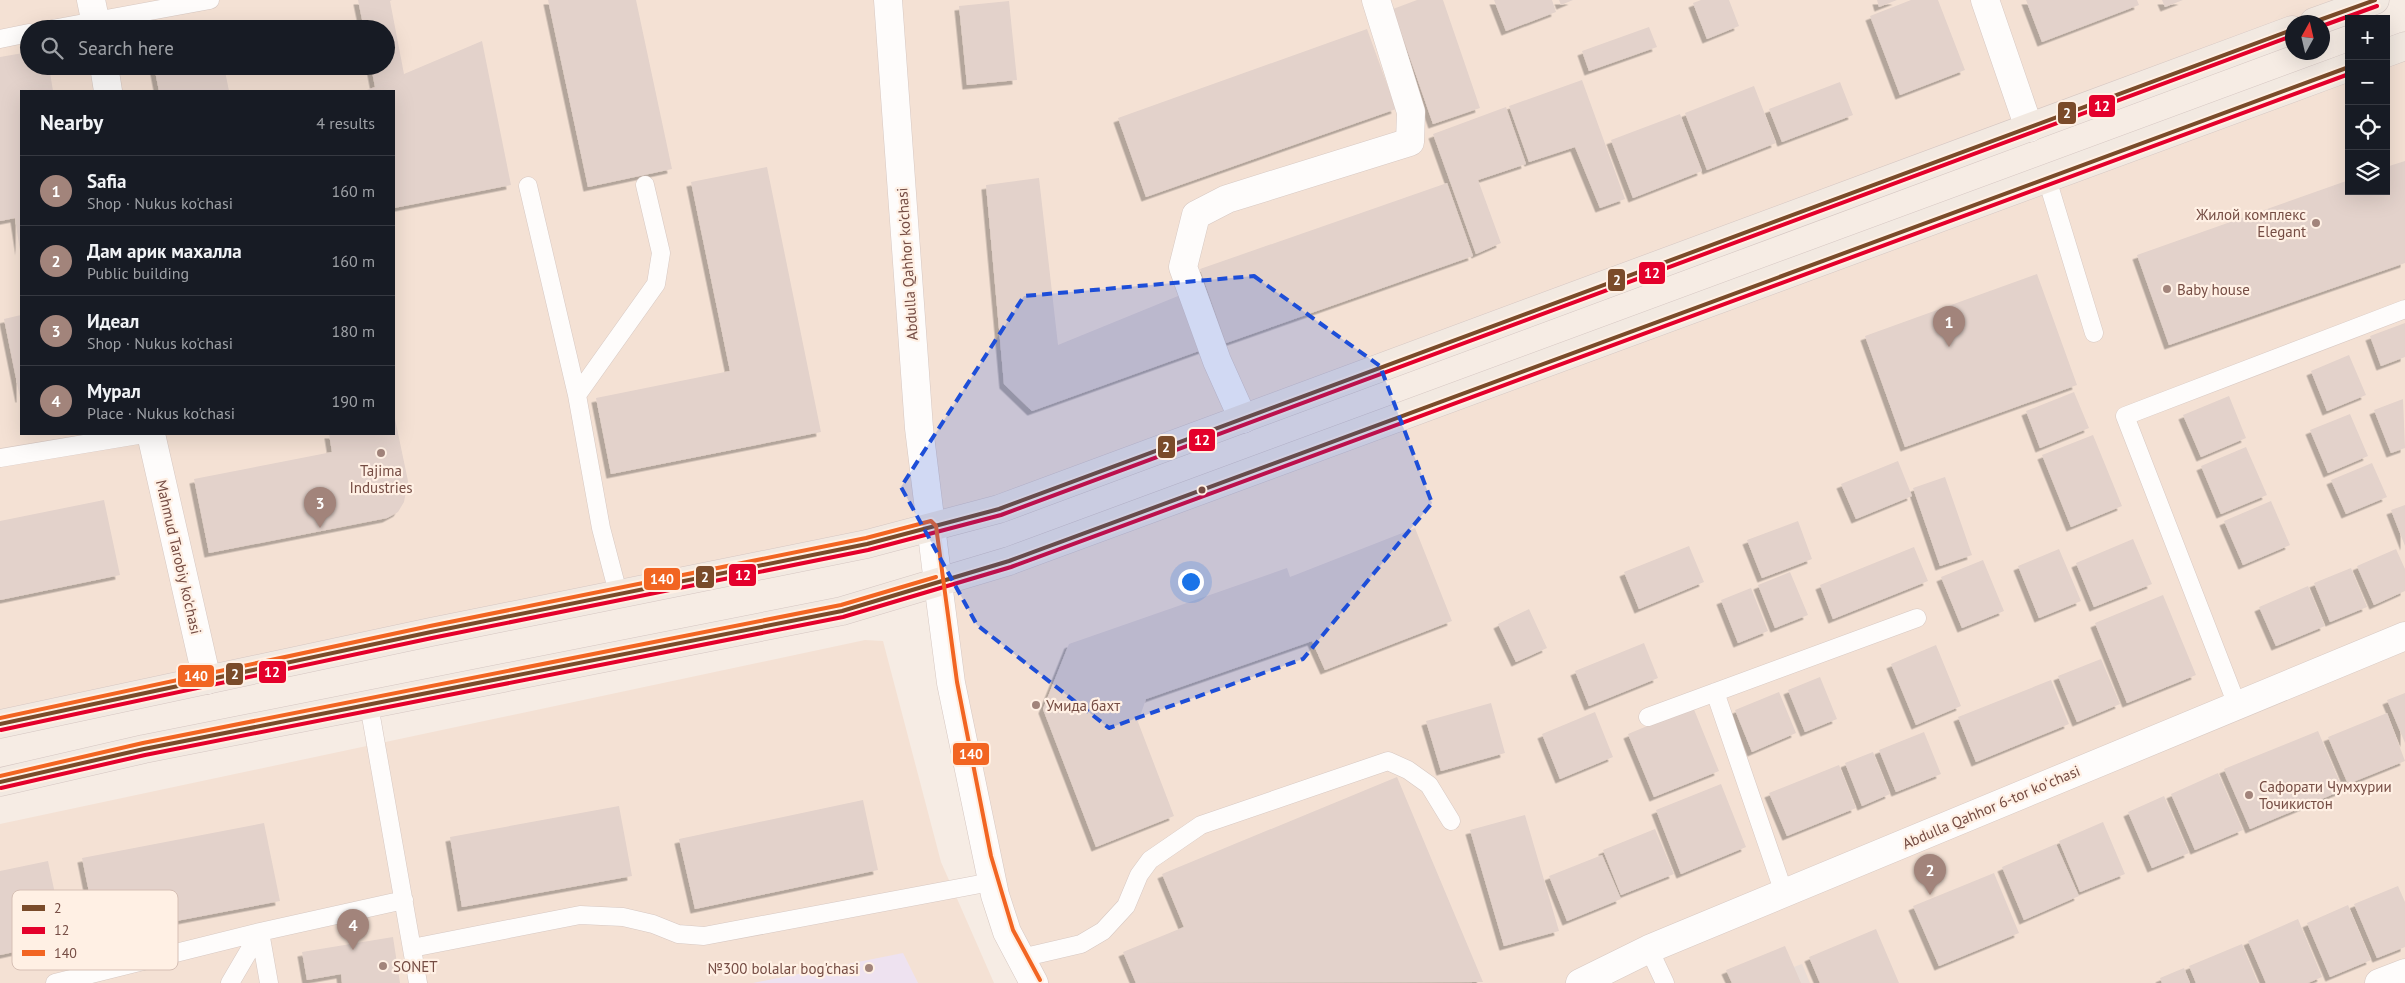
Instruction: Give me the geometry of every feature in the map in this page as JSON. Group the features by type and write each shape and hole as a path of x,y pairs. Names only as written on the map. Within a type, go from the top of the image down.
{"main road":[{"path":"2330,16 2374,0"},
{"path":"0,724 618,593 867,544 999,509 2285,33"},
{"path":"2390,52 2405,46"},
{"path":"0,782 144,749 842,611 938,584 1009,562 1175,502 2345,68"}],"street":[{"name":"Abdulla Qahhor ko'chasi","path":"888,0 919,428 930,527 952,683 992,882 1007,932 1034,983"},
{"path":"1243,419 1217,361 1183,267 1196,215 1227,199 1410,142 1411,112 1376,0"},
{"path":"1986,0 2029,128"},
{"path":"105,75 108,90"},
{"name":"Mahmud Tarobiy ko'chasi","path":"151,435 207,680"},
{"name":"Abdulla Qahhor 6-tor koʻchasi","path":"1580,983 1606,977 1649,949 2405,636"},
{"path":"2379,983 2405,972"}],"lane":[{"path":"81,20 94,16 210,0"},
{"path":"0,39 20,35"},
{"path":"2046,179 2094,333"},
{"path":"577,395 656,284 660,253 645,185"},
{"path":"528,186 577,395 601,528 618,593"},
{"path":"2237,705 2125,416 2405,309"},
{"path":"0,458 138,435"},
{"path":"1648,716 1917,618"},
{"path":"1716,692 1784,893"},
{"path":"369,705 418,983"},
{"path":"1021,958 1081,944 1103,930 1126,906 1139,875 1150,860 1201,825 1388,761 1408,770 1430,785 1451,821"},
{"path":"412,948 580,915 623,917 653,924 678,934 704,936 992,882"},
{"path":"178,952 404,900"},
{"path":"230,983 260,932"},
{"path":"260,932 269,983"},
{"path":"1649,949 1665,983"},
{"path":"55,983 107,970"}],"highlighted area":[{"path":"1254,276 1380,366 1432,503 1303,659 1109,728 977,625 901,487 1024,296"}],"shaded area":[{"path":"0,0 2375,0 2330,17 2330,15 2285,15 2285,33 999,509 0,724"},
{"path":"2405,46 2405,983 1034,983 1007,932 938,583 2345,68 2345,195 2390,195 2390,52"},
{"path":"865,640 883,641 941,862 994,983 0,983 0,824"},
{"name":"№300 bolalar bog'chasi","path":"903,953 918,983 753,983"},
{"path":"1802,964 1810,983 1749,983"}],"building":[{"path":"358,0 392,0 390,1 394,20 362,20"},
{"path":"548,0 636,0 672,169 588,187"},
{"path":"1417,0 1443,0 1480,108 1433,124 1393,9"},
{"path":"1494,0 1552,0 1556,12 1506,31"},
{"path":"1559,0 1573,0 1561,5"},
{"path":"1701,0 1729,0 1739,26 1707,39 1693,3"},
{"path":"1877,0 1897,0 1879,7"},
{"path":"1911,0 1938,0 1965,70 1900,95 1870,16"},
{"path":"2026,0 2137,0 2139,5 2042,42"},
{"path":"2162,0 2183,0 2165,7"},
{"path":"1009,1 1017,80 967,85 959,6"},
{"path":"395,27 404,74 482,41 511,185 395,208 395,90 367,90 375,87 373,75 395,75"},
{"path":"1649,27 1657,47 1589,71 1582,51"},
{"path":"1367,29 1396,109 1146,197 1118,118"},
{"path":"20,54 20,75 50,75 53,90 20,90 20,251 15,218 0,221 0,57"},
{"path":"156,75 226,75 229,90 159,90"},
{"path":"1582,80 1625,199 1600,208 1575,147 1529,162 1509,106"},
{"path":"1840,82 1853,115 1782,142 1769,109"},
{"path":"1754,86 1776,143 1707,170 1685,113"},
{"path":"1506,107 1526,164 1478,180 1501,243 1476,254 1433,134"},
{"path":"1680,114 1702,171 1633,198 1611,140"},
{"name":"Жилой комплекс Elegant","path":"2405,161 2405,263 2169,345 2137,255 2345,181 2345,195 2390,195 2390,166"},
{"path":"767,167 821,432 611,474 596,398 730,371 691,182"},
{"path":"1039,178 1058,345 1183,294 1207,348 1032,411 1004,384 986,185"},
{"path":"1447,183 1473,256 1226,343 1200,269"},
{"path":"2037,274 2077,385 1905,447 1865,336"},
{"path":"20,315 20,398 4,319"},
{"path":"2405,323 2405,357 2381,366 2370,336"},
{"path":"2349,355 2366,395 2327,411 2311,371"},
{"path":"2074,392 2089,428 2040,448 2026,411"},
{"path":"2229,396 2246,438 2201,457 2183,415"},
{"path":"2403,399 2405,448 2391,453 2374,410"},
{"path":"2350,414 2368,456 2328,473 2310,430"},
{"path":"395,419 408,481 404,502 398,512 387,518 209,553 194,479 332,452 329,435 395,435"},
{"path":"2093,435 2122,506 2071,527 2042,455"},
{"path":"2246,447 2267,495 2221,514 2201,466"},
{"path":"1898,461 1912,496 1856,519 1841,484"},
{"path":"2372,463 2387,497 2346,514 2331,480"},
{"path":"1945,477 1972,555 1940,566 1913,488"},
{"path":"104,500 120,575 0,600 0,521"},
{"path":"2271,501 2290,545 2243,565 2224,521"},
{"path":"2405,505 2405,546 2391,510"},
{"path":"1798,521 1812,559 1762,578 1747,540"},
{"path":"1415,528 1452,621 1325,670 1312,641 1146,699 1138,722 1174,816 1096,847 1043,709 1069,644 1287,568 1290,577"},
{"path":"2133,539 2152,584 2094,607 2076,563"},
{"path":"1689,546 1704,582 1639,609 1624,572"},
{"path":"1914,547 1928,581 1833,619 1820,585"},
{"path":"2059,549 2081,601 2039,618 2018,566"},
{"path":"2396,549 2405,569 2405,591 2374,605 2357,566"},
{"path":"1983,560 2004,611 1962,628 1941,577"},
{"path":"2351,568 2367,607 2330,622 2314,583"},
{"path":"1790,572 1808,615 1775,628 1758,585"},
{"path":"2308,586 2325,626 2276,646 2259,607"},
{"path":"1751,588 1768,631 1738,643 1721,600"},
{"path":"2163,595 2196,675 2127,703 2095,623"},
{"path":"1529,609 1547,648 1516,662 1498,624"},
{"path":"1644,643 1658,678 1589,706 1575,671"},
{"path":"1936,645 1961,706 1916,725 1891,664"},
{"path":"2101,659 2120,704 2077,722 2058,676"},
{"path":"1820,677 1837,719 1805,732 1788,690"},
{"path":"2051,680 2069,724 1976,762 1958,717"},
{"path":"1779,692 1796,733 1752,752 1735,710"},
{"path":"2405,693 2405,743 2387,700"},
{"path":"1491,703 1505,753 1441,771 1426,721"},
{"path":"1693,707 1719,771 1654,797 1628,734"},
{"path":"1595,712 1613,757 1560,779 1542,734"},
{"path":"2387,713 2405,761 2348,784 2328,737"},
{"path":"2318,731 2343,790 2250,829 2224,769"},
{"path":"1924,732 1941,774 1896,792 1879,750"},
{"path":"1873,752 1890,794 1862,806 1845,763"},
{"path":"1839,765 1856,808 1787,836 1769,793"},
{"path":"2218,773 2243,830 2195,850 2171,794"},
{"path":"1397,777 1483,982 1136,983 1123,952 1184,927 1162,874"},
{"path":"1721,784 1746,847 1681,874 1656,810"},
{"path":"2164,796 2189,853 2152,868 2128,812"},
{"path":"863,800 878,870 695,909 679,839"},
{"path":"619,806 632,876 462,907 450,837"},
{"path":"1525,815 1559,931 1504,946 1470,830"},
{"path":"2103,822 2125,874 2080,892 2059,841"},
{"path":"264,823 280,901 178,921 178,890 89,890 82,858"},
{"path":"1655,829 1674,874 1621,895 1603,850"},
{"path":"2056,844 2079,896 2024,920 2002,867"},
{"path":"1602,855 1621,899 1567,921 1549,876"},
{"path":"48,861 54,890 12,890 12,952 0,955 0,871"},
{"path":"1994,873 2019,933 1939,966 1913,906"},
{"path":"2398,886 2405,902 2405,947 2377,958 2354,904"},
{"path":"2348,905 2371,960 2330,977 2307,923"},
{"path":"2298,919 2322,977 2308,983 2266,983 2248,941"},
{"path":"1876,929 1899,983 1820,983 1809,957"},
{"path":"393,937 400,983 342,983 341,974 307,980 302,952"},
{"path":"2242,944 2258,983 2196,983 2189,966"},
{"path":"1785,946 1801,983 1732,983 1726,970"},
{"path":"2184,968 2190,983 2162,983 2160,978"}],"transit line":[{"name":"2","path":"2330,16 2375,0"},
{"name":"12","path":"2330,23 2377,6"},
{"name":"2","path":"0,724 431,632 867,544 999,509 2285,33"},
{"name":"12","path":"1,730 432,638 868,550 1001,515 2285,39"},
{"name":"2","path":"0,782 144,749 842,611 1009,561 2345,68"},
{"name":"12","path":"1,788 145,755 843,617 1011,567 2345,75"},
{"name":"140","path":"0,718 430,626 866,538 931,521 936,526 957,682 991,856 1013,930 1040,980"},
{"name":"140","path":"0,776 143,743 841,605 936,577"}],"place":[{"name":"Жилой комплекс Elegant","path":"2316,223"},
{"name":"Baby house","path":"2167,289"},
{"name":"Safia","path":"1949,347"},
{"name":"Tajima Industries","path":"381,453"},
{"name":"Идеал","path":"320,528"},
{"name":"Умида бахт","path":"1036,705"},
{"name":"Сафорати Чумхурии Точикистон","path":"2249,795"},
{"name":"Дам арик махалла","path":"1930,895"},
{"name":"Мурал","path":"353,950"},
{"name":"SONET","path":"383,966"},
{"name":"№300 bolalar bog'chasi","path":"869,968"}]}
